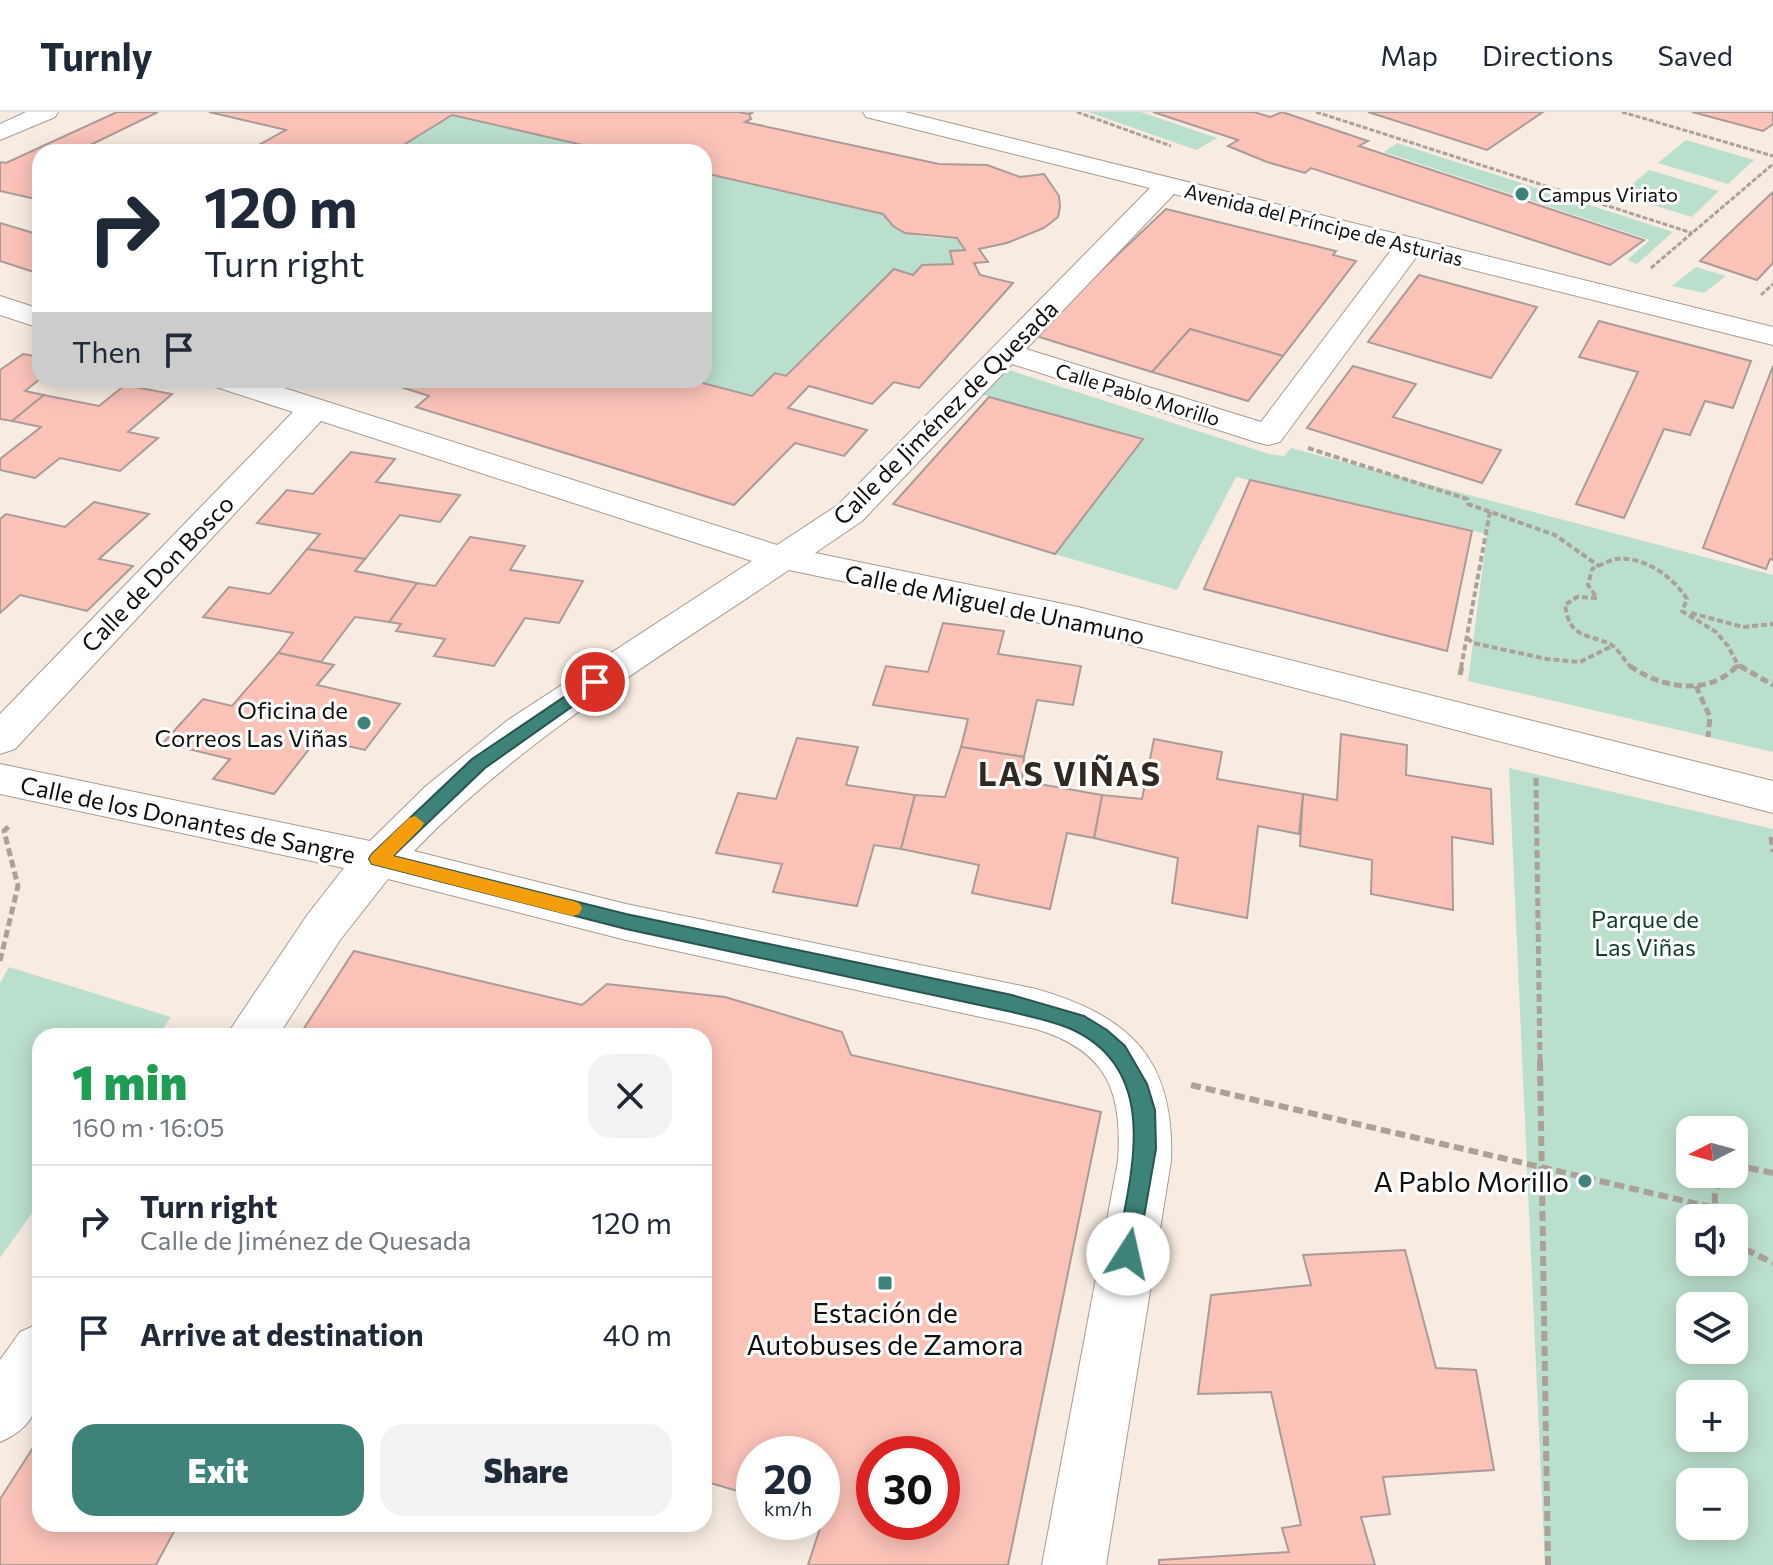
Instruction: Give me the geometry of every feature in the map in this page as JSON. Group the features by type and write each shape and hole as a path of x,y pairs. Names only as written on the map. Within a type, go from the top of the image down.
{"street":[{"path":"0,133 46,112"},
{"name":"Avenida del Príncipe de Asturias","path":"875,112 1773,336"},
{"name":"Calle de Jiménez de Quesada","path":"256,1028 337,908 378,859 441,797 499,747 850,513 1168,185"},
{"path":"1268,435 1410,245"},
{"path":"0,305 32,316"},
{"name":"Calle Pablo Morillo","path":"1008,353 1268,435"},
{"name":"Calle de Miguel de Unamuno","path":"251,388 782,558 1087,621 1773,797"},
{"name":"Calle de Don Bosco","path":"0,739 314,409"},
{"name":"Calle de los Donantes de Sangre","path":"21,784 378,859 626,922 1056,1014 1100,1036 1118,1053 1130,1071 1145,1110 1146,1149 1074,1565"},
{"path":"0,1412 32,1364"}],"path":[{"path":"1077,112 1173,147"},
{"path":"1316,112 1692,233"},
{"path":"1622,112 1773,156"},
{"path":"1617,298 1773,164"},
{"path":"1268,435 1467,499 1468,504 1579,546 1599,566"},
{"path":"1451,715 1490,511"},
{"path":"1613,645 1580,635 1566,620 1565,605 1577,597 1597,598 1588,585 1592,569 1617,559 1651,565 1678,582 1687,599 1682,611"},
{"path":"1682,611 1743,627 1773,624"},
{"path":"1682,611 1715,628 1731,647 1738,665 1773,685"},
{"path":"1467,638 1473,643 1502,650 1580,662 1613,645"},
{"path":"1613,645 1618,659 1639,673 1668,683 1696,686 1723,679 1738,665"},
{"path":"1696,686 1709,710 1712,726 1704,747"},
{"path":"1535,736 1548,1565"},
{"path":"0,961 18,886 4,831 21,784"},
{"path":"1130,1071 1542,1165 1694,1204"},
{"path":"1748,1168 1773,1173"},
{"path":"1748,1250 1773,1263"}],"green space":[{"path":"1088,112 1141,112 1217,138 1196,150"},
{"path":"452,115 578,144 405,144"},
{"path":"1686,140 1754,160 1728,184 1658,163"},
{"path":"1397,143 1673,232 1637,264 1627,260 1650,240 1384,152"},
{"path":"1649,170 1719,191 1692,217 1620,195"},
{"path":"712,175 883,214 899,228 917,235 957,238 965,250 950,251 953,264 913,275 894,269 786,376 775,373 752,396 712,386"},
{"path":"1696,267 1726,276 1704,293 1672,286"},
{"path":"1003,368 1269,454 1284,456 1291,448 1773,575 1773,752 1468,681 1487,534 1236,477 1177,590 1055,554 1142,439 977,393"},
{"name":"Parque de Las Viñas","path":"1509,768 1773,829 1773,1565 1545,1565"},
{"path":"9,967 171,1017 163,1028 32,1028 32,1213 0,1258 0,983"}],"building":[{"path":"117,112 158,112 92,144 47,144"},
{"path":"209,112 738,112 749,114 751,119 745,122 939,164 987,165 1020,177 1044,174 1059,196 1060,207 1058,217 1044,228 1007,243 979,249 988,262 974,263 980,275 1013,283 919,388 894,382 872,404 809,386 788,408 867,430 844,456 795,443 734,505 416,407 429,396 404,388 712,388 712,386 752,396 775,373 786,376 894,269 913,275 922,265 953,264 950,251 965,250 957,238 905,233 893,226 883,214 712,175 712,144 578,144 452,115 405,144 261,144 286,130"},
{"path":"1153,112 1254,112 1270,117 1282,112 1368,141 1359,146 1644,240 1610,265 1311,168 1305,173 1267,162 1228,146 1238,140"},
{"path":"1368,112 1543,112 1487,150"},
{"path":"1692,112 1773,112 1773,124 1763,131"},
{"path":"32,151 32,198 0,191 0,162 6,163"},
{"path":"1773,192 1773,263 1757,280 1700,261"},
{"path":"1166,209 1336,251 1333,255 1356,261 1283,356 1190,329 1152,372 1033,335"},
{"path":"0,223 32,233 32,271 0,261"},
{"path":"1419,275 1537,307 1491,378 1368,342"},
{"path":"1599,321 1751,361 1733,408 1705,401 1690,435 1664,429 1624,518 1576,504 1638,372 1579,357"},
{"path":"1190,329 1283,356 1248,401 1152,372"},
{"path":"23,354 32,356 32,385 25,391 44,395 12,421 0,419 0,370"},
{"path":"1353,366 1416,384 1393,417 1501,450 1482,483 1307,428"},
{"path":"1773,366 1773,560 1770,559 1766,569 1703,548"},
{"path":"121,388 172,394 128,432 158,438 120,471 60,458 35,478 0,470 0,459 41,427 12,421 44,395 99,406"},
{"path":"989,397 1143,439 1055,554 893,504"},
{"path":"351,452 395,459 376,482 460,495 440,522 400,515 365,559 307,549 320,534 257,523 287,490 313,494"},
{"path":"1250,480 1472,531 1447,651 1204,589"},
{"path":"94,502 149,514 99,559 133,566 87,611 20,595 0,613 0,519 6,514 65,527"},
{"path":"470,537 525,546 510,570 583,581 559,623 525,618 494,666 434,656 445,639 396,631 401,624 389,622 417,583 435,586"},
{"path":"307,549 365,559 355,571 417,583 389,622 355,617 321,662 278,653 293,633 203,617 229,587 270,594"},
{"path":"943,623 1004,631 998,654 1081,666 1073,705 1037,700 1024,757 961,747 968,719 873,705 886,666 928,672"},
{"path":"278,653 334,665 317,685 400,704 365,750 317,739 274,794 213,779 230,759 163,743 203,699 232,706"},
{"path":"1341,734 1407,745 1406,775 1491,789 1493,844 1452,837 1453,910 1371,894 1372,860 1300,846 1303,794 1337,800"},
{"path":"797,738 858,747 846,785 915,795 901,849 874,845 857,906 773,892 782,864 716,853 738,793 776,799"},
{"path":"1154,739 1222,752 1217,779 1303,794 1299,834 1258,826 1247,918 1172,903 1178,858 1094,838 1102,795 1142,799"},
{"path":"961,747 1024,757 1022,781 1102,795 1094,838 1067,833 1050,909 972,893 979,865 901,849 915,795 945,797"},
{"name":"Estación de Autobuses de Zamora","path":"354,951 582,1005 607,984 725,997 842,1032 851,1055 1101,1112 1008,1565 808,1565 816,1540 840,1540 840,1436 736,1436 736,1491 712,1483 712,1028 304,1028"},
{"path":"1405,1250 1436,1368 1476,1370 1494,1470 1383,1477 1390,1514 1361,1517 1375,1565 1159,1565 1159,1560 1289,1552 1282,1528 1301,1525 1271,1392 1198,1394 1211,1295 1311,1285 1303,1255"},
{"path":"32,1449 32,1532 174,1532 156,1565 0,1565 0,1499"}],"slow traffic":[{"path":"415,823 378,859 573,908"}],"place":[{"name":"Campus Viriato","path":"1522,194"},
{"name":"Oficina de Correos Las Viñas","path":"364,723"},
{"name":"A Pablo Morillo","path":"1585,1181"},
{"name":"Estación de Autobuses de Zamora","path":"885,1283"}],"district":[{"name":"LAS VIÑAS","path":"1070,773"}],"route":[{"path":"595,682 479,763 378,859 626,922 1012,1003 1076,1022 1100,1036 1118,1053 1140,1090 1145,1110 1146,1149 1128,1254"}]}
